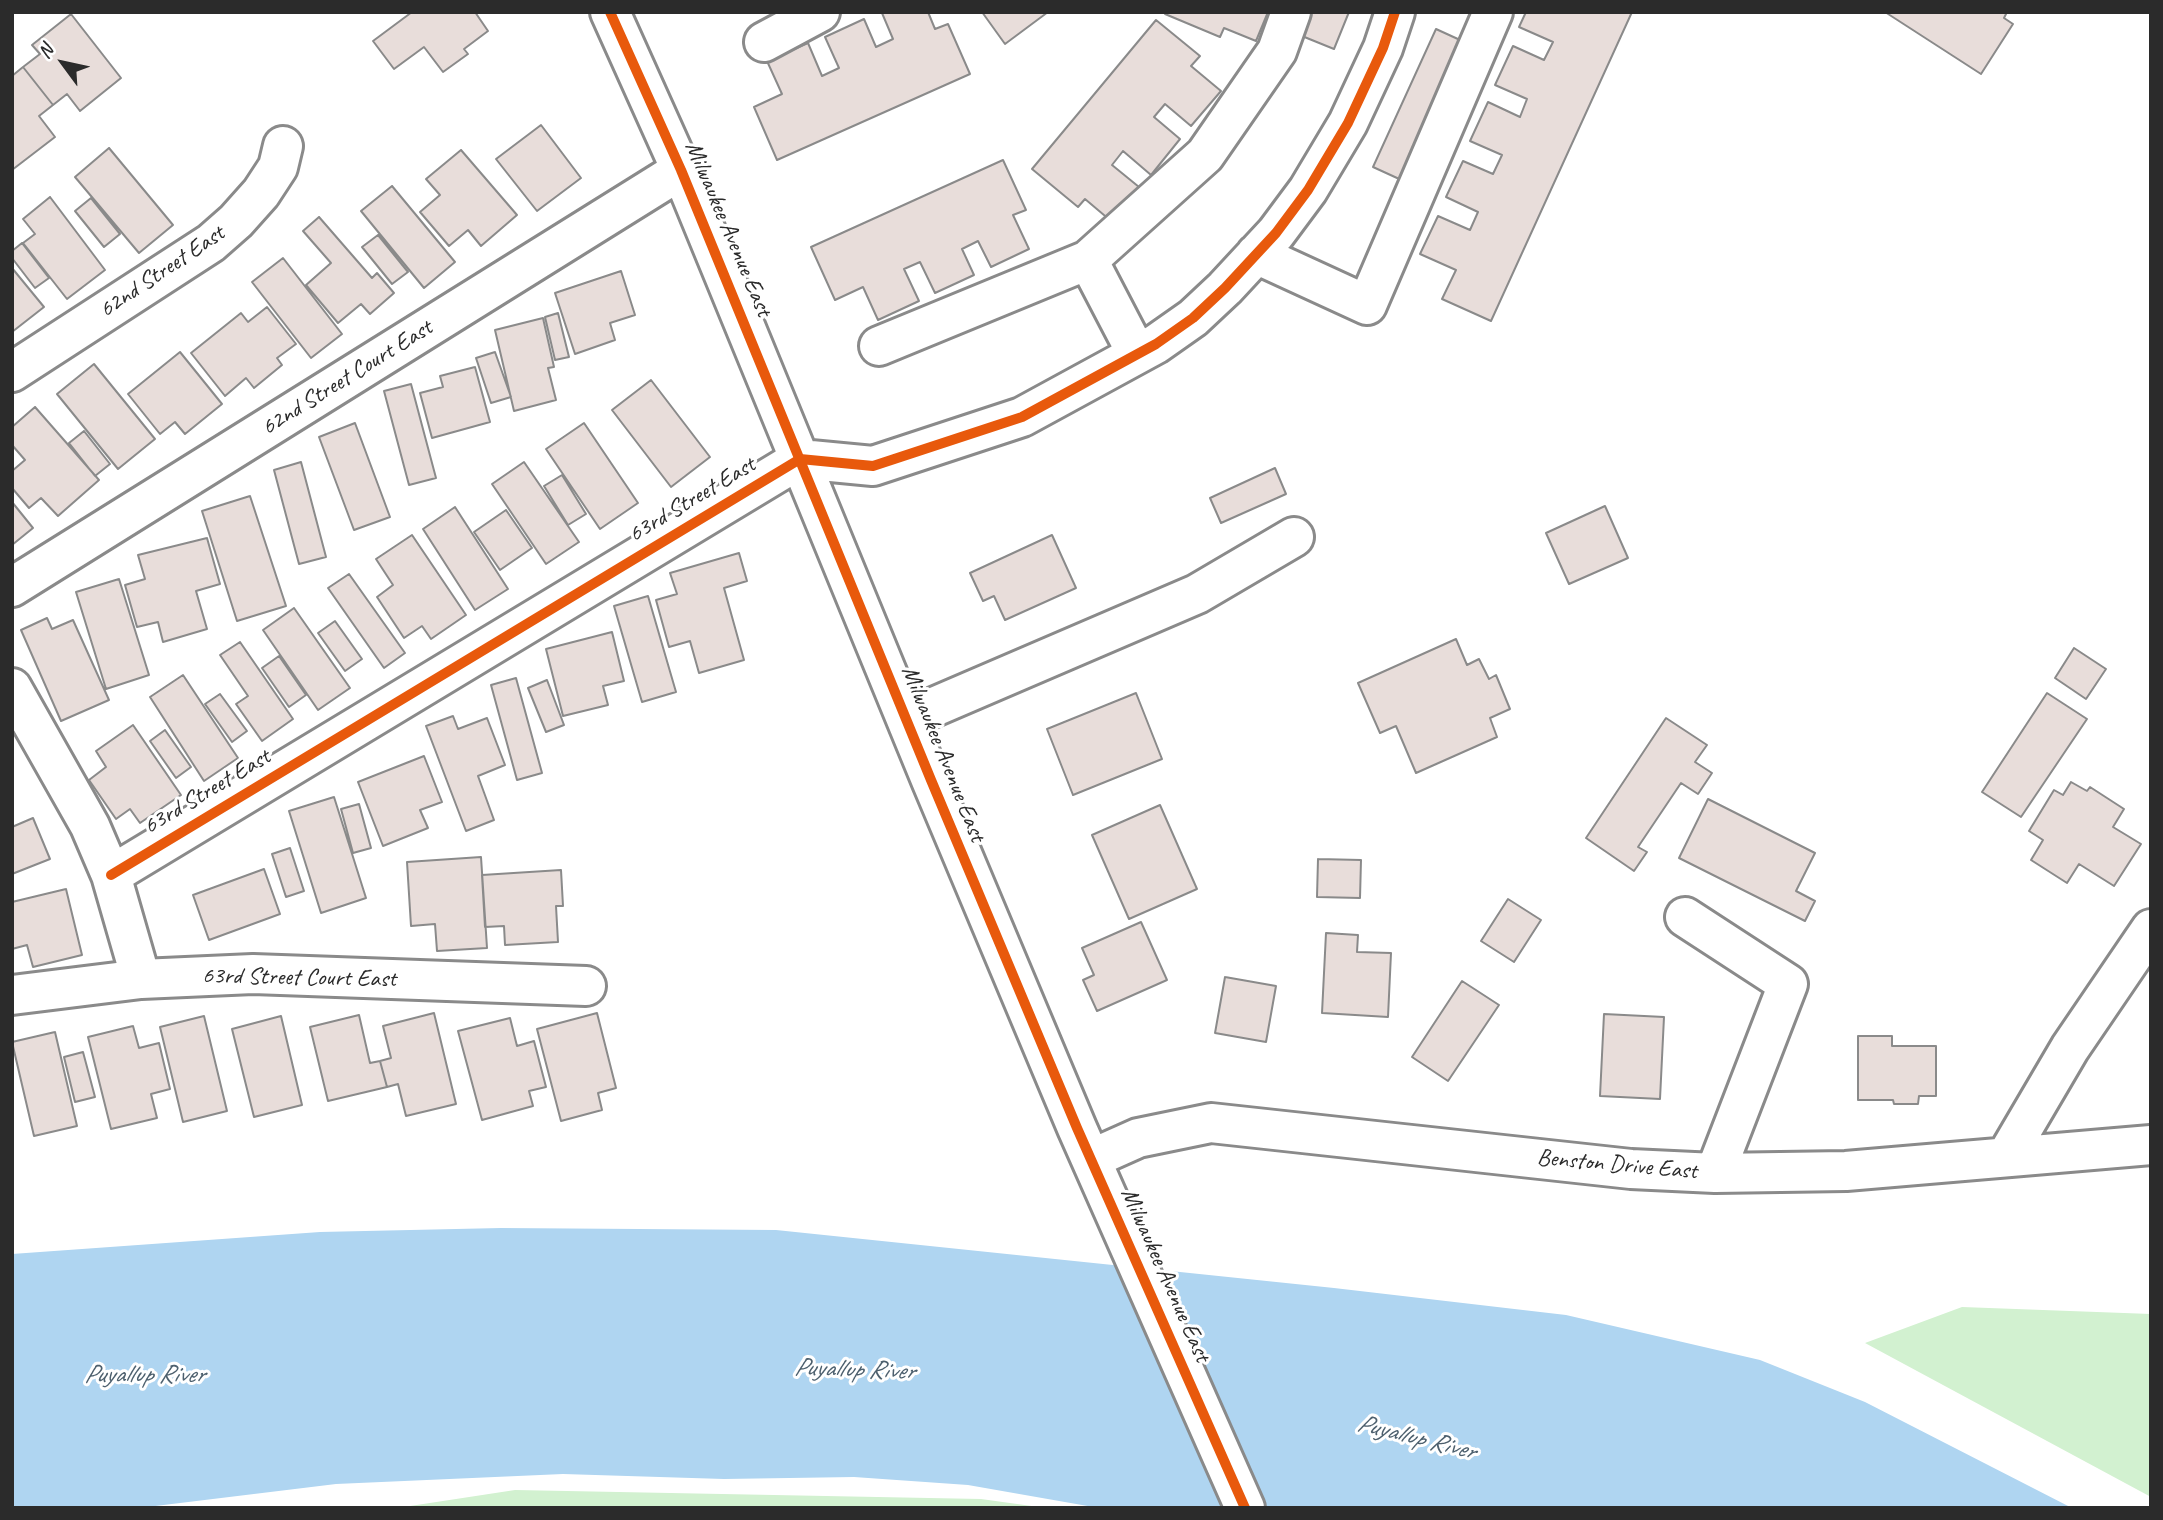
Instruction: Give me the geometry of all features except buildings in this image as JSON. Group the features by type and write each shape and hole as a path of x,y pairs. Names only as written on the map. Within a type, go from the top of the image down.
{"street":[{"name":"Milwaukee Avenue East","path":"610,12 681,170 906,719 1091,1159 1245,1508"},
{"path":"764,42 820,12"},
{"path":"879,346 1088,260 1205,155 1277,51 1291,12"},
{"path":"800,459 873,466 1022,417 1156,344 1194,318 1296,208 1348,123 1395,12"},
{"path":"1256,254 1367,304 1493,12"},
{"name":"62nd Street East","path":"12,372 211,243 236,221 261,193 278,167 283,146"},
{"name":"62nd Street Court East","path":"12,587 681,170"},
{"path":"1088,260 1137,354"},
{"name":"63rd Street East","path":"111,875 800,459"},
{"path":"906,719 1197,594 1294,537"},
{"path":"15,697 90,826 111,875 141,979"},
{"path":"1685,917 1788,984 1716,1173"},
{"path":"2006,1157 2070,1048 2151,929"},
{"name":"63rd Street Court East","path":"12,995 141,979 253,974 586,986"},
{"name":"Benston Drive East","path":"1091,1159 1138,1138 1211,1123 1631,1169 1716,1173 1846,1171 2151,1145"}],"green space":[{"path":"1962,1307 2151,1314 2151,1497 1865,1343"},
{"path":"515,1490 981,1499 1046,1508 397,1508"}],"water":[{"name":"Puyallup River","path":"501,1228 776,1230 1566,1315 1760,1360 1865,1402 2072,1508 1099,1508 968,1485 854,1477 724,1479 563,1474 336,1484 139,1508 12,1508 12,1254 320,1232"}],"cycle path":[{"path":"610,12 681,170 1077,1128 1245,1508"},
{"path":"111,875 800,459 873,466 1022,417 1156,344 1193,318 1225,288 1276,233 1308,190 1348,123 1383,48 1395,12"}]}
